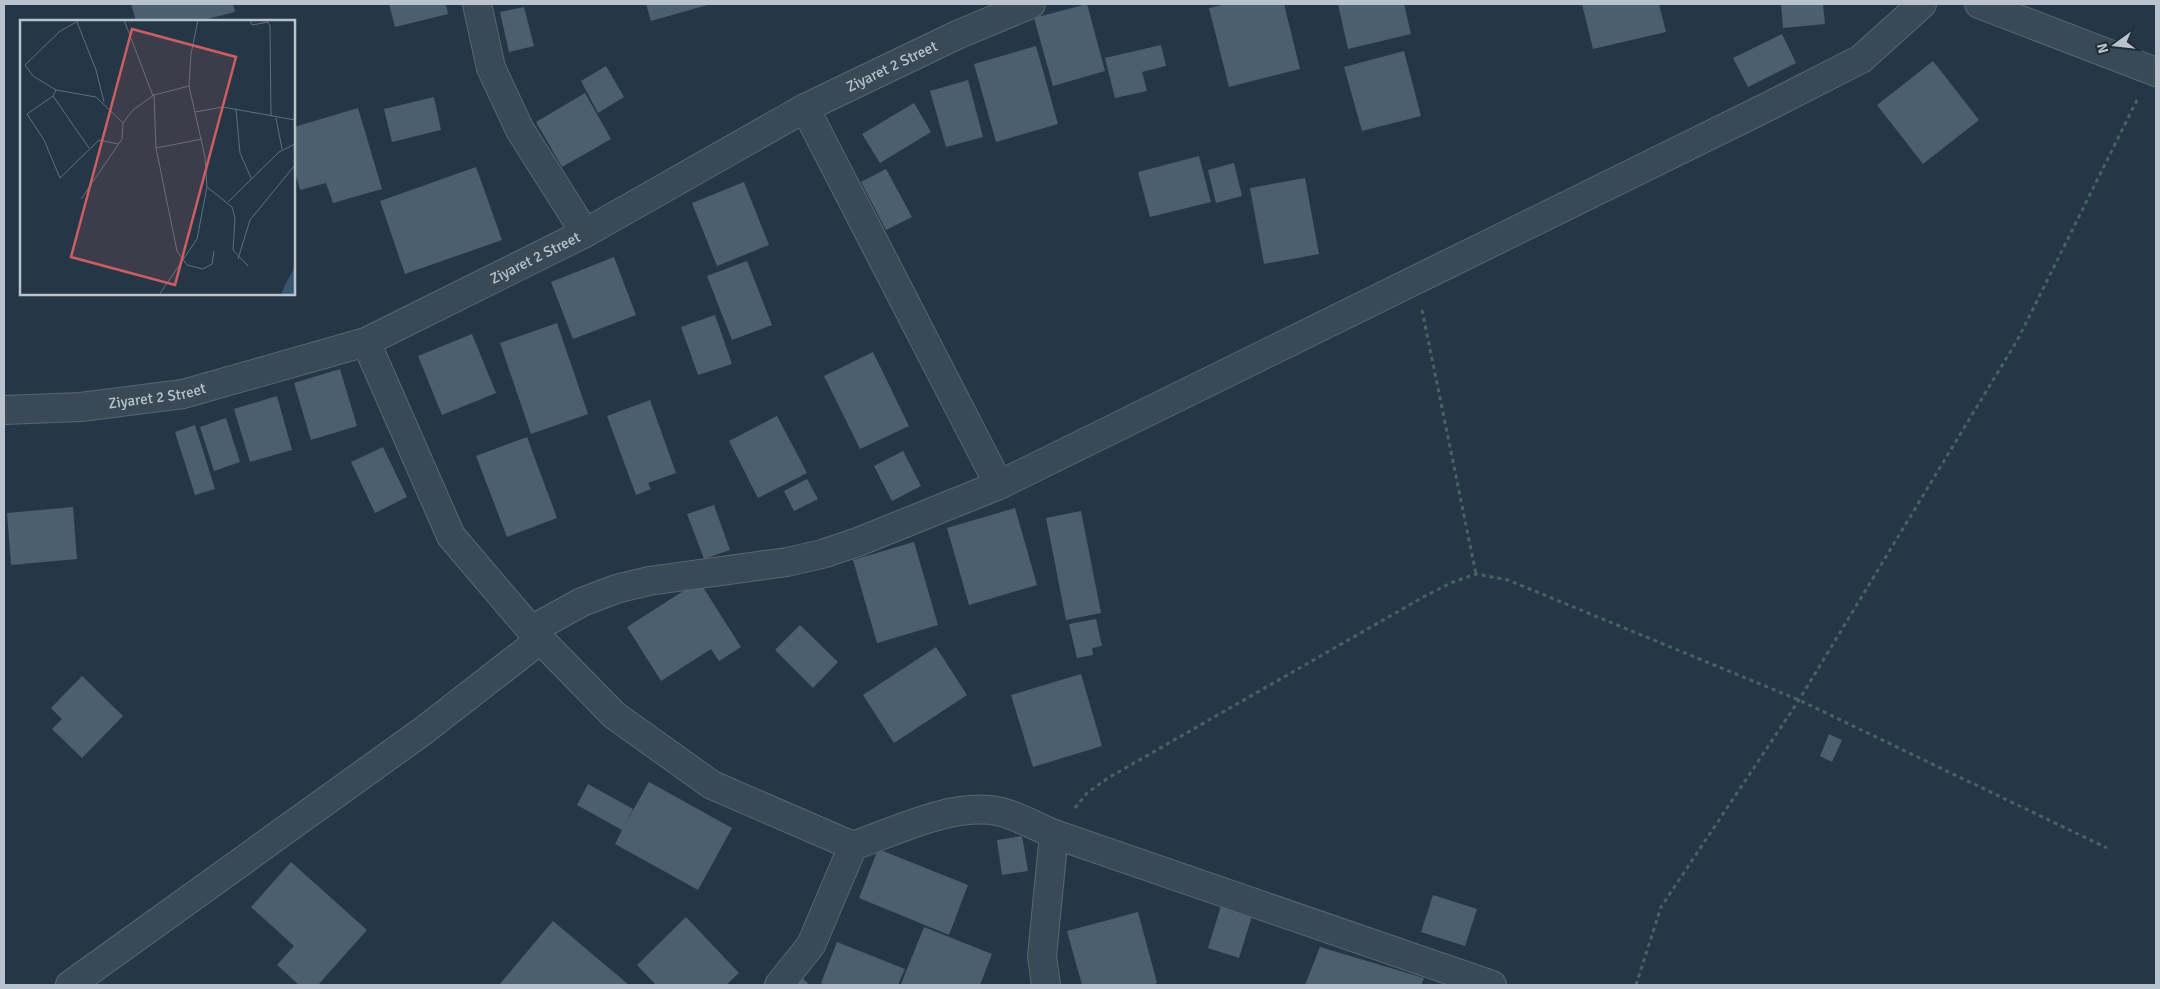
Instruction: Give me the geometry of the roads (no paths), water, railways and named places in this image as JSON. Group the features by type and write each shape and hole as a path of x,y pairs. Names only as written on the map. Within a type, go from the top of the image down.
{"street":[{"path":"477,4 491,68 520,130 585,234"},
{"name":"Ziyaret 2 Street","path":"4,410 81,407 183,394 366,342 585,234 805,108 957,35 1031,4"},
{"path":"70,985 423,731 536,635 582,602 649,581 787,562 822,554 858,542 998,485 1416,281 1861,59 1922,4"},
{"path":"1979,4 2154,71"},
{"path":"805,108 998,485"},
{"path":"366,342 451,536 536,635 614,715 712,785 853,846 946,813 974,810 998,811 1054,834 1492,985"},
{"path":"1046,985 1042,956 1054,834"},
{"path":"779,985 811,945 853,846"}]}
